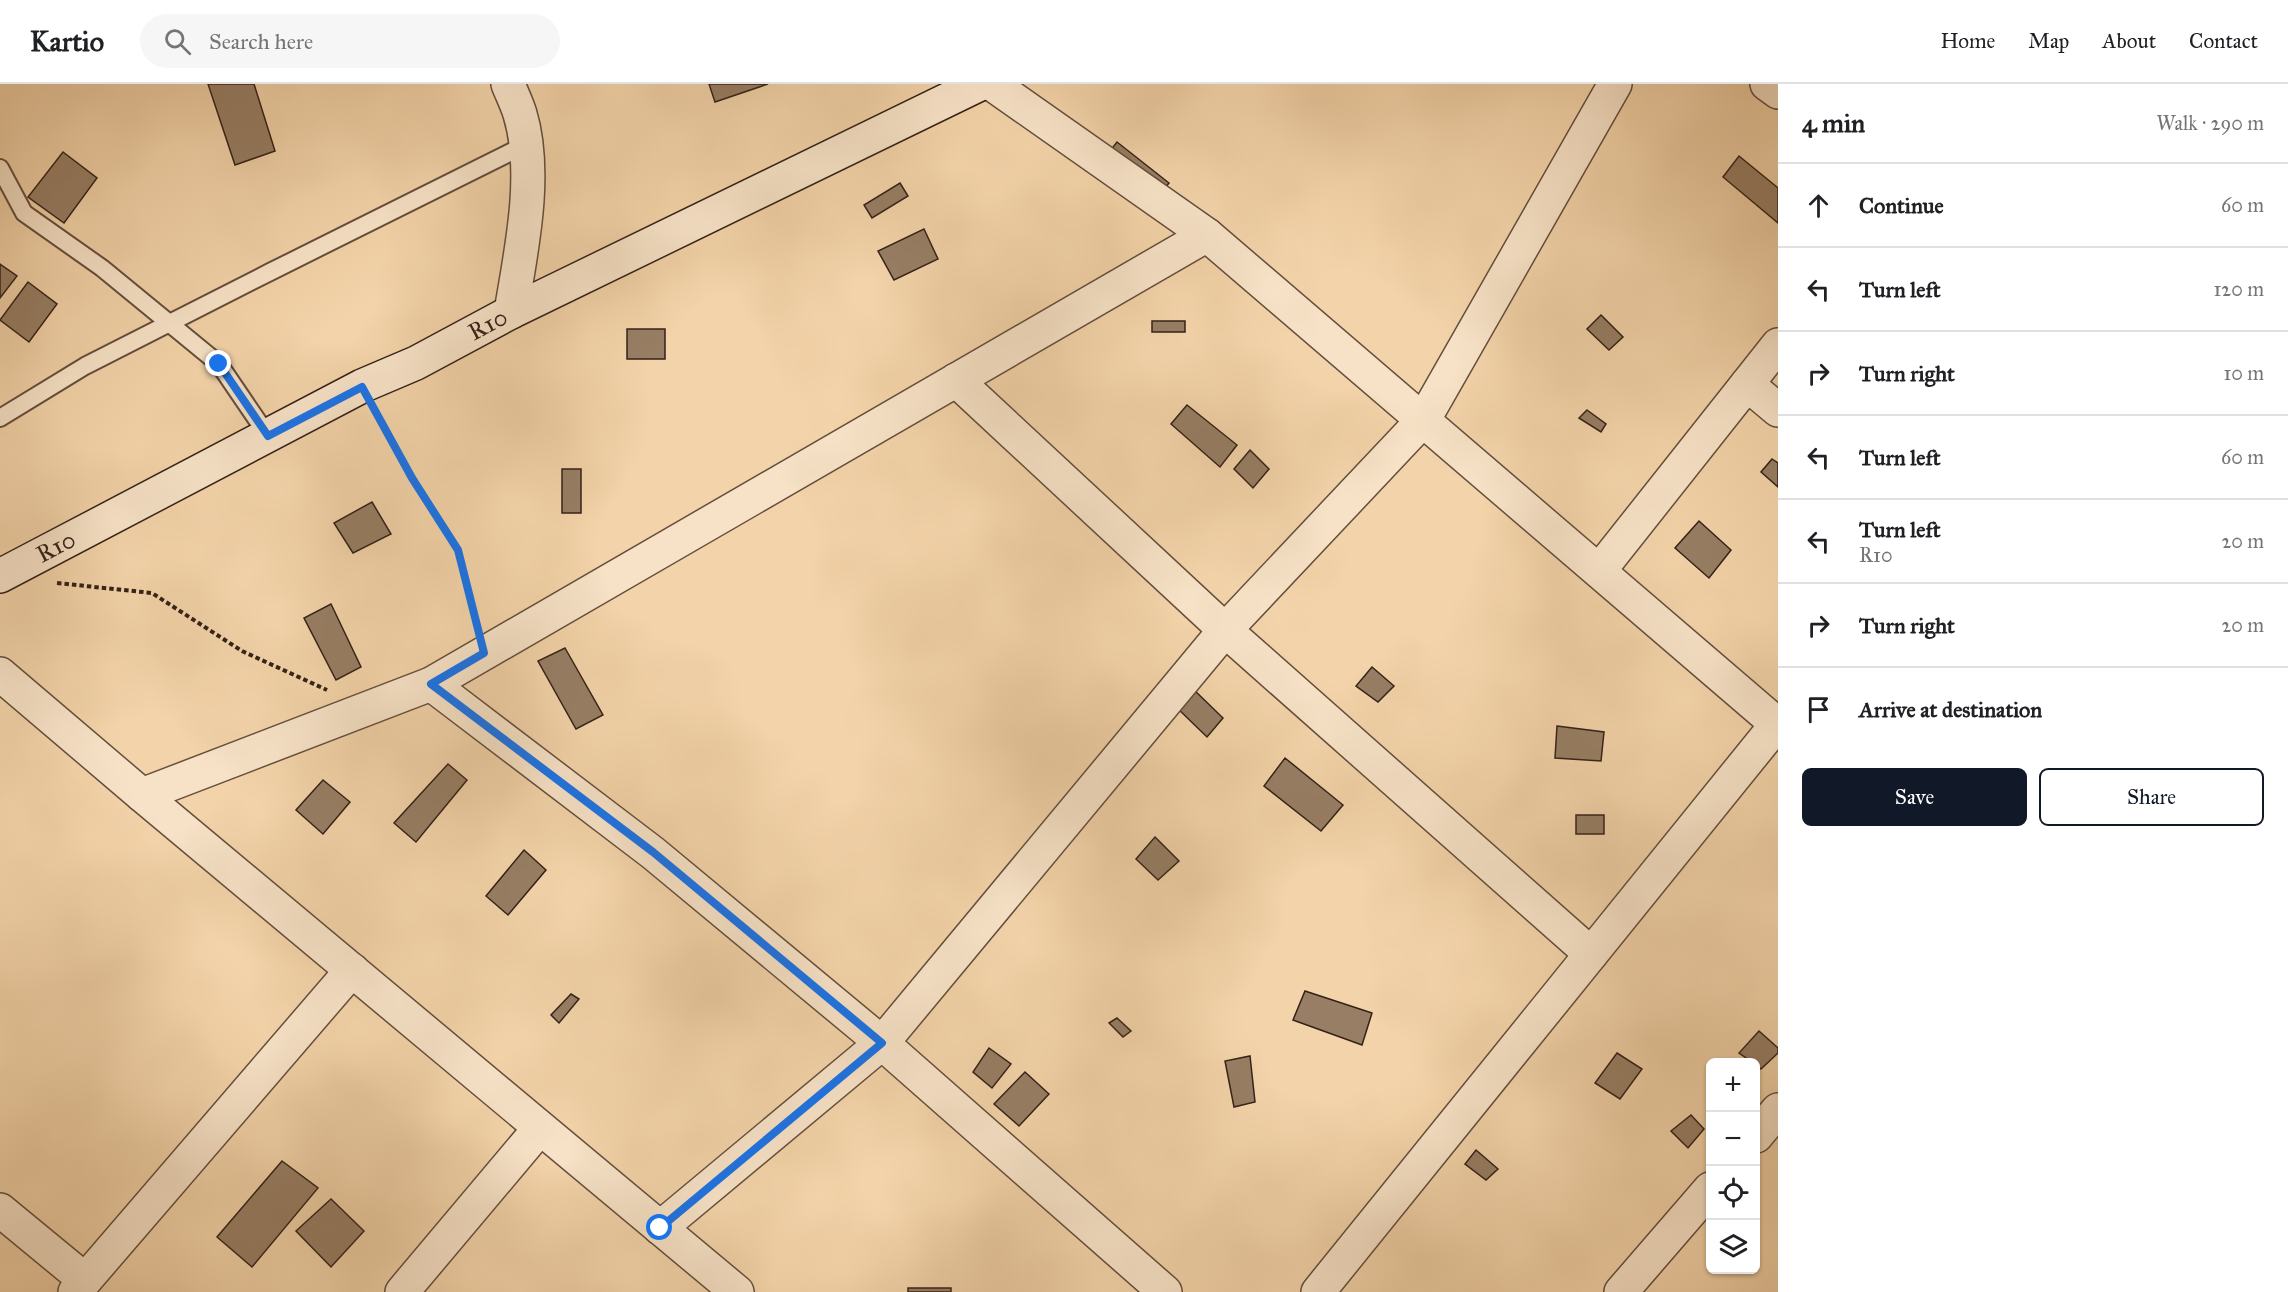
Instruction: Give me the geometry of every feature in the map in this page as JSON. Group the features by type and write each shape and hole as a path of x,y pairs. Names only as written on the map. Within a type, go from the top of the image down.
{"street":[{"path":"508,84 520,115 528,162 525,228 511,312"},
{"name":"R10","path":"0,576 511,312 980,84"},
{"path":"992,84 1207,235 1777,724 1318,1292"},
{"path":"660,1228 882,1043 1225,630 1424,419 1615,84"},
{"path":"1767,84 1778,92"},
{"path":"142,795 431,684 1207,235"},
{"path":"1599,571 1778,345"},
{"path":"956,380 1225,630 1591,954"},
{"path":"1747,384 1778,410"},
{"path":"0,674 737,1292"},
{"path":"431,684 653,852 882,1043 1165,1292"},
{"path":"0,1210 80,1286 352,970"},
{"path":"1760,1130 1778,1110"},
{"path":"402,1292 540,1128"},
{"path":"1621,1292 1706,1194"}],"lane":[{"path":"1,416 85,366 525,146"},
{"path":"0,168 24,213 102,268 219,364 268,436"}],"path":[{"path":"362,387 412,478 458,550 484,653"},
{"path":"47,582 152,594 242,651 333,693"}],"building":[{"path":"208,84 254,84 275,151 235,165"},
{"path":"709,84 768,84 715,102"},
{"path":"1117,142 1169,183 1158,196 1106,156"},
{"path":"63,152 97,178 64,223 28,197"},
{"path":"1739,156 1778,188 1778,223 1723,177"},
{"path":"900,183 908,196 872,218 864,205"},
{"path":"924,229 938,259 894,280 878,251"},
{"path":"0,264 17,276 0,298"},
{"path":"28,282 57,304 29,342 0,320"},
{"path":"1601,315 1623,337 1609,350 1587,329"},
{"path":"1152,321 1185,321 1185,332 1152,332"},
{"path":"627,329 665,329 665,359 627,359"},
{"path":"1187,405 1237,445 1220,467 1171,424"},
{"path":"1587,410 1606,424 1601,432 1579,418"},
{"path":"1250,450 1269,469 1253,488 1234,469"},
{"path":"1772,459 1778,463 1778,487 1761,472"},
{"path":"562,469 581,469 581,513 562,513"},
{"path":"372,502 391,534 353,553 334,523"},
{"path":"1699,521 1731,550 1709,578 1675,548"},
{"path":"331,604 361,667 336,680 304,618"},
{"path":"565,648 603,715 576,729 538,661"},
{"path":"1372,667 1394,686 1378,702 1356,686"},
{"path":"1190,686 1223,718 1207,737 1174,705"},
{"path":"1557,726 1604,732 1601,761 1555,758"},
{"path":"1285,758 1343,805 1321,831 1264,786"},
{"path":"448,764 467,780 416,842 394,823"},
{"path":"323,780 350,802 323,834 296,810"},
{"path":"1576,815 1604,815 1604,834 1576,834"},
{"path":"1155,837 1179,861 1158,880 1136,859"},
{"path":"524,850 546,870 508,915 486,896"},
{"path":"1305,991 1372,1013 1362,1045 1293,1020"},
{"path":"571,994 579,999 559,1023 551,1015"},
{"path":"1117,1018 1131,1031 1123,1037 1109,1023"},
{"path":"1759,1031 1778,1048 1778,1053 1761,1069 1760,1058 1746,1058 1739,1053"},
{"path":"989,1048 1011,1064 992,1088 973,1072"},
{"path":"1617,1053 1642,1069 1620,1099 1595,1083"},
{"path":"1250,1056 1255,1102 1234,1107 1225,1061"},
{"path":"1025,1072 1049,1094 1019,1126 994,1104"},
{"path":"1691,1115 1704,1129 1688,1148 1671,1131"},
{"path":"1476,1150 1498,1169 1486,1180 1465,1164"},
{"path":"282,1161 318,1188 252,1267 217,1237"},
{"path":"331,1199 364,1231 331,1267 296,1231"},
{"path":"908,1288 951,1288 951,1292 908,1292"}],"route":[{"path":"219,364 268,436 362,387 412,478 458,550 484,653 431,684 653,852 882,1043 660,1228"}]}
